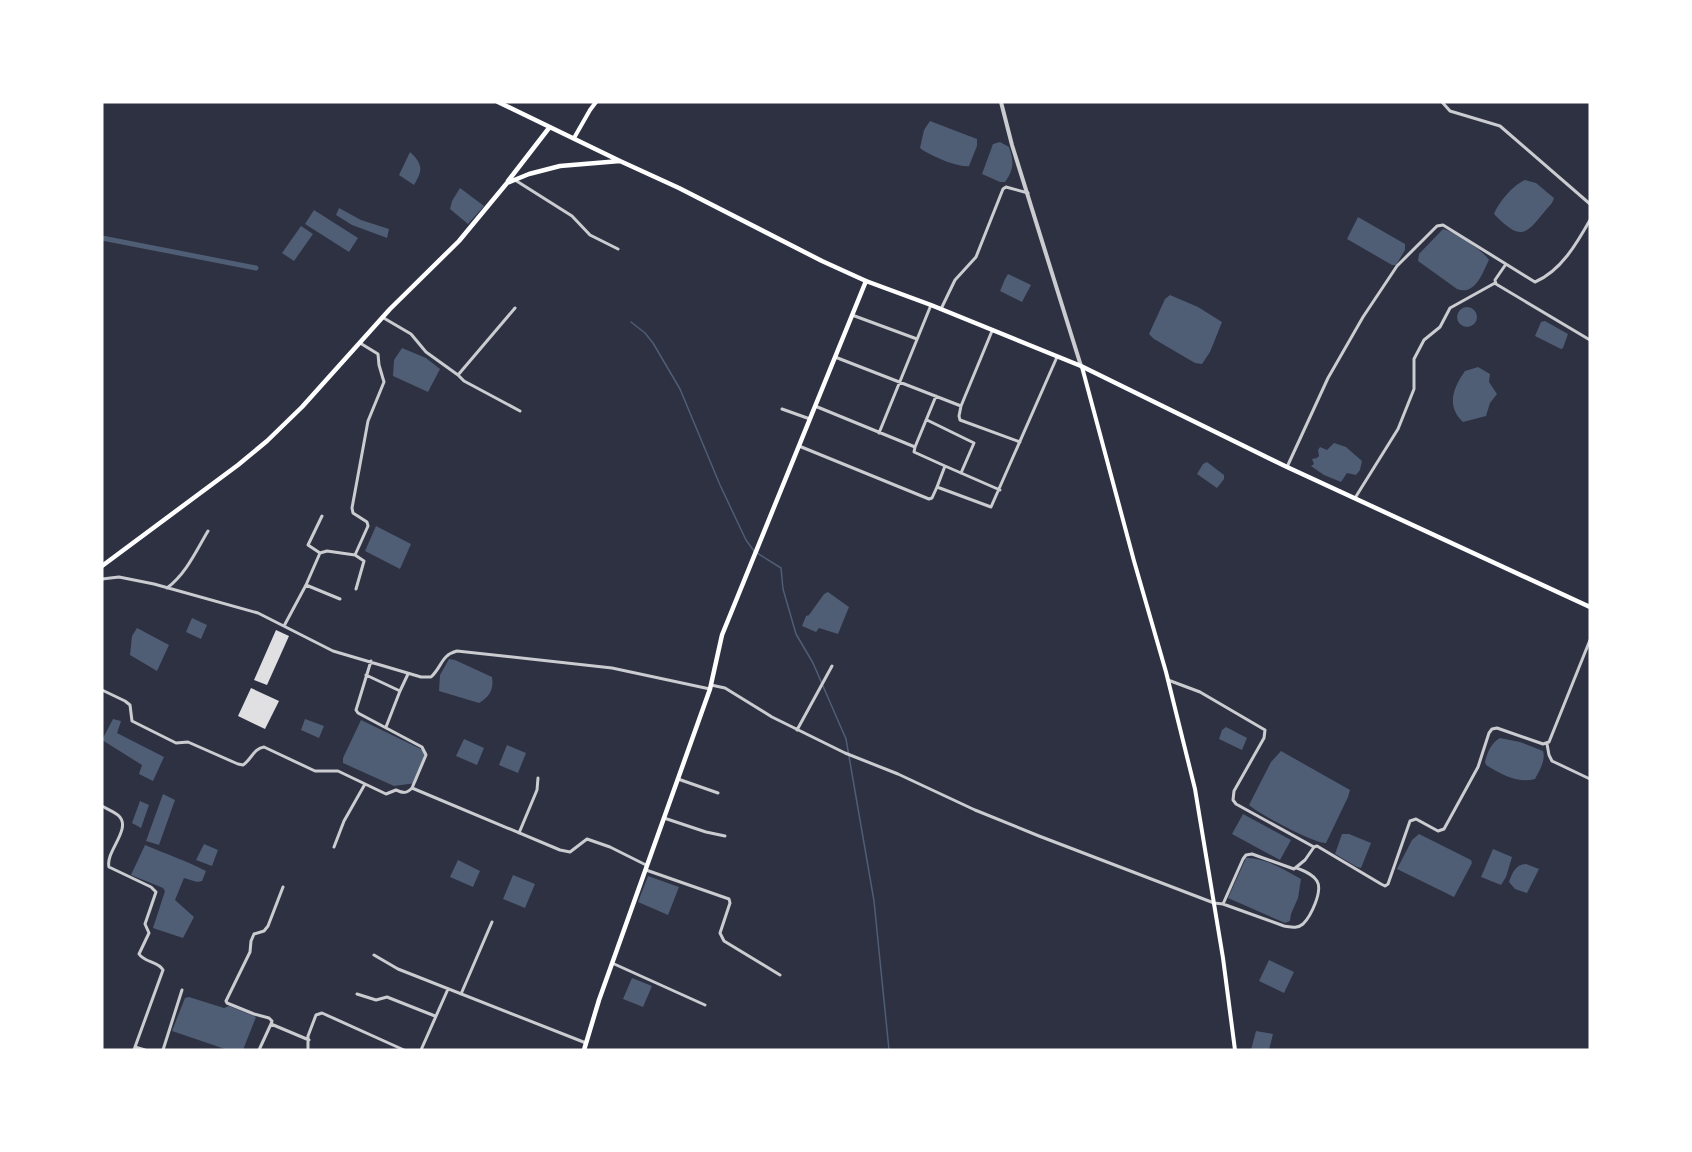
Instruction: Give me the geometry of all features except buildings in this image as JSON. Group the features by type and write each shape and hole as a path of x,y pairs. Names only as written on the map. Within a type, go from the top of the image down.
{"main road":[{"path":"498,102 866,281 932,305 1081,366 1287,466 1590,607"},
{"path":"574,138 596,102"},
{"path":"102,566 238,465 302,407 382,317 459,240 549,128"},
{"path":"507,183 529,174 560,166 620,161"},
{"path":"584,1050 645,867 710,687 722,635 866,281"},
{"path":"1081,366 1168,680 1195,789 1235,1050"}],"street":[{"path":"1001,102 1012,145 1081,366"},
{"path":"1442,102 1450,111 1500,126 1590,204"},
{"path":"514,180 572,216 590,235 618,249"},
{"path":"941,309 955,280 975,257 1003,189 1006,187 1028,193"},
{"path":"1287,466 1328,378 1363,317 1397,266 1437,226 1443,225 1535,282 1566,258 1590,220"},
{"path":"1355,498 1398,429 1414,389 1414,359 1424,340 1440,327 1450,308 1495,283 1506,264"},
{"path":"1495,283 1590,340"},
{"path":"879,433 932,305"},
{"path":"458,375 515,308"},
{"path":"852,315 917,339"},
{"path":"382,317 411,334 426,352 463,380 520,411"},
{"path":"992,330 958,416 960,420 1020,442"},
{"path":"355,555 368,523 353,513 354,494 368,421 384,382 378,354 360,343"},
{"path":"835,357 962,406"},
{"path":"936,487 989,507 993,504 1057,357"},
{"path":"936,396 915,452 1000,490"},
{"path":"815,406 915,447"},
{"path":"782,409 810,419"},
{"path":"927,420 975,443 961,473"},
{"path":"799,446 929,499 932,498 945,466"},
{"path":"322,516 308,545 320,553 327,551 355,555 364,561 356,589"},
{"path":"167,588 177,580 191,561 208,531"},
{"path":"284,626 320,553"},
{"path":"102,579 119,577 258,613 333,651 408,674 431,677 436,673 447,654 453,651 612,668 725,688 772,717 844,753 898,774 1039,837 1214,903 1295,928 1303,924 1313,908 1320,888 1317,880 1297,868 1291,868 1256,854 1246,855 1223,904"},
{"path":"306,585 340,599"},
{"path":"1590,640 1547,744 1552,760 1590,779"},
{"path":"102,690 125,700 130,705 132,721 176,743 188,742 243,765 257,749 264,747 315,771 338,771 386,794 396,790 403,793 408,792 412,788 426,755 425,751 422,747 356,710 371,661"},
{"path":"797,730 832,666"},
{"path":"386,726 408,674"},
{"path":"366,675 400,691"},
{"path":"1168,680 1200,692 1265,730 1264,738 1234,791 1233,800 1236,804 1317,846 1385,886 1392,875 1410,821 1416,819 1438,831 1444,829 1478,767 1492,729 1497,728 1547,744"},
{"path":"519,833 537,790 538,778"},
{"path":"677,778 718,793"},
{"path":"334,847 344,821 365,784"},
{"path":"412,788 542,844 570,852 584,839 591,839 645,867 729,899 730,903 720,933 724,941 780,975"},
{"path":"102,806 119,815 123,822 121,833 108,861 109,867 151,887 156,892 146,924 149,933 139,954 163,970 134,1048 145,1050"},
{"path":"663,818 725,836"},
{"path":"1297,868 1314,846"},
{"path":"260,1050 272,1021 226,1001 250,952 254,934 264,931 283,887"},
{"path":"461,994 492,922"},
{"path":"374,955 398,969 585,1043"},
{"path":"612,963 705,1005"},
{"path":"421,1050 448,989"},
{"path":"163,1050 182,990"},
{"path":"357,994 376,1000 387,997 435,1016"},
{"path":"308,1050 310,1030 316,1015 322,1013 404,1050"},
{"path":"271,1024 309,1040"}],"water":[{"path":"930,121 977,139 977,146 969,166 944,160 920,148 924,130"},
{"path":"1000,142 1009,147 1012,157 1012,169 1005,182 982,174 993,144"},
{"path":"410,152 420,167 414,185 399,175"},
{"path":"1525,180 1536,183 1554,198 1531,227 1519,232 1504,224 1494,214 1507,194"},
{"path":"460,188 484,206 468,224 450,209"},
{"path":"339,208 361,220 389,229 387,238 352,225 336,215"},
{"path":"314,210 358,238 349,252 305,224"},
{"path":"1358,217 1405,244 1405,250 1396,265 1392,265 1347,239"},
{"path":"301,226 313,234 294,261 282,253"},
{"path":"1443,229 1468,242 1489,260 1481,277 1469,289 1457,289 1418,261 1419,254"},
{"path":"1008,274 1031,285 1022,302 1000,291"},
{"path":"1170,295 1198,307 1222,322 1210,352 1202,364 1195,363 1149,334 1165,299"},
{"path":"1467,307 1474,310 1477,317 1474,324 1467,327 1460,324 1457,317 1460,310"},
{"path":"1545,321 1568,334 1563,348 1535,336 1541,322"},
{"path":"402,348 426,358 440,369 428,392 393,376 394,360"},
{"path":"1478,367 1490,374 1489,382 1497,394 1490,403 1486,416 1463,422 1454,410 1453,397 1457,384 1465,371"},
{"path":"1334,443 1346,447 1362,461 1356,475 1347,473 1341,482 1324,475 1311,466 1314,464 1312,459 1319,456 1320,447 1327,450"},
{"path":"1207,462 1224,475 1224,479 1217,488 1197,474"},
{"path":"376,526 411,544 400,569 365,551"},
{"path":"828,592 849,607 838,634 819,628 816,632 802,626 806,616"},
{"path":"192,618 207,625 201,639 186,632"},
{"path":"137,628 169,645 157,671 130,655 132,636"},
{"path":"449,659 492,677 492,689 486,698 479,703 439,691 440,675"},
{"path":"113,719 121,721 117,733 164,757 153,781 139,774 142,765 102,740"},
{"path":"305,719 324,726 319,738 301,730"},
{"path":"361,720 427,752 416,783 394,786 343,763 343,758"},
{"path":"1226,727 1247,738 1242,750 1219,739 1222,730"},
{"path":"1500,738 1520,742 1543,751 1543,762 1535,779 1516,779 1503,775 1486,765 1490,748"},
{"path":"464,739 484,748 477,765 456,756"},
{"path":"507,745 526,753 518,773 499,765"},
{"path":"1281,751 1350,790 1326,843 1287,828 1249,805 1271,762"},
{"path":"163,794 175,800 159,845 146,841"},
{"path":"140,801 149,805 141,828 132,823"},
{"path":"1243,814 1291,840 1280,860 1232,834"},
{"path":"1342,834 1349,834 1371,843 1361,868 1335,854"},
{"path":"1419,834 1471,860 1472,863 1454,897 1397,869 1412,840"},
{"path":"204,844 218,850 212,866 196,860"},
{"path":"145,845 206,871 202,881 197,882 184,878 175,900 194,917 183,938 153,928 165,891 163,888 131,875"},
{"path":"1493,849 1512,857 1501,885 1481,877"},
{"path":"1246,858 1267,862 1301,879 1298,898 1290,921 1285,923 1228,898"},
{"path":"458,860 480,871 473,887 450,877"},
{"path":"1526,864 1539,869 1527,893 1515,889 1509,882 1517,867"},
{"path":"513,875 535,884 525,908 503,899"},
{"path":"648,876 679,887 668,915 638,902"},
{"path":"1269,960 1294,972 1284,993 1259,981"},
{"path":"632,978 652,986 643,1007 623,999"},
{"path":"189,997 224,1008 229,1006 256,1017 243,1050 228,1050 172,1031 185,998"},
{"path":"1256,1031 1273,1034 1269,1050 1251,1050"}],"waterway":[{"path":"102,238 256,268"},
{"path":"631,322 653,343 680,389 746,540 754,551 781,568 783,589 796,634 813,663 846,739 874,901 889,1050"}]}
